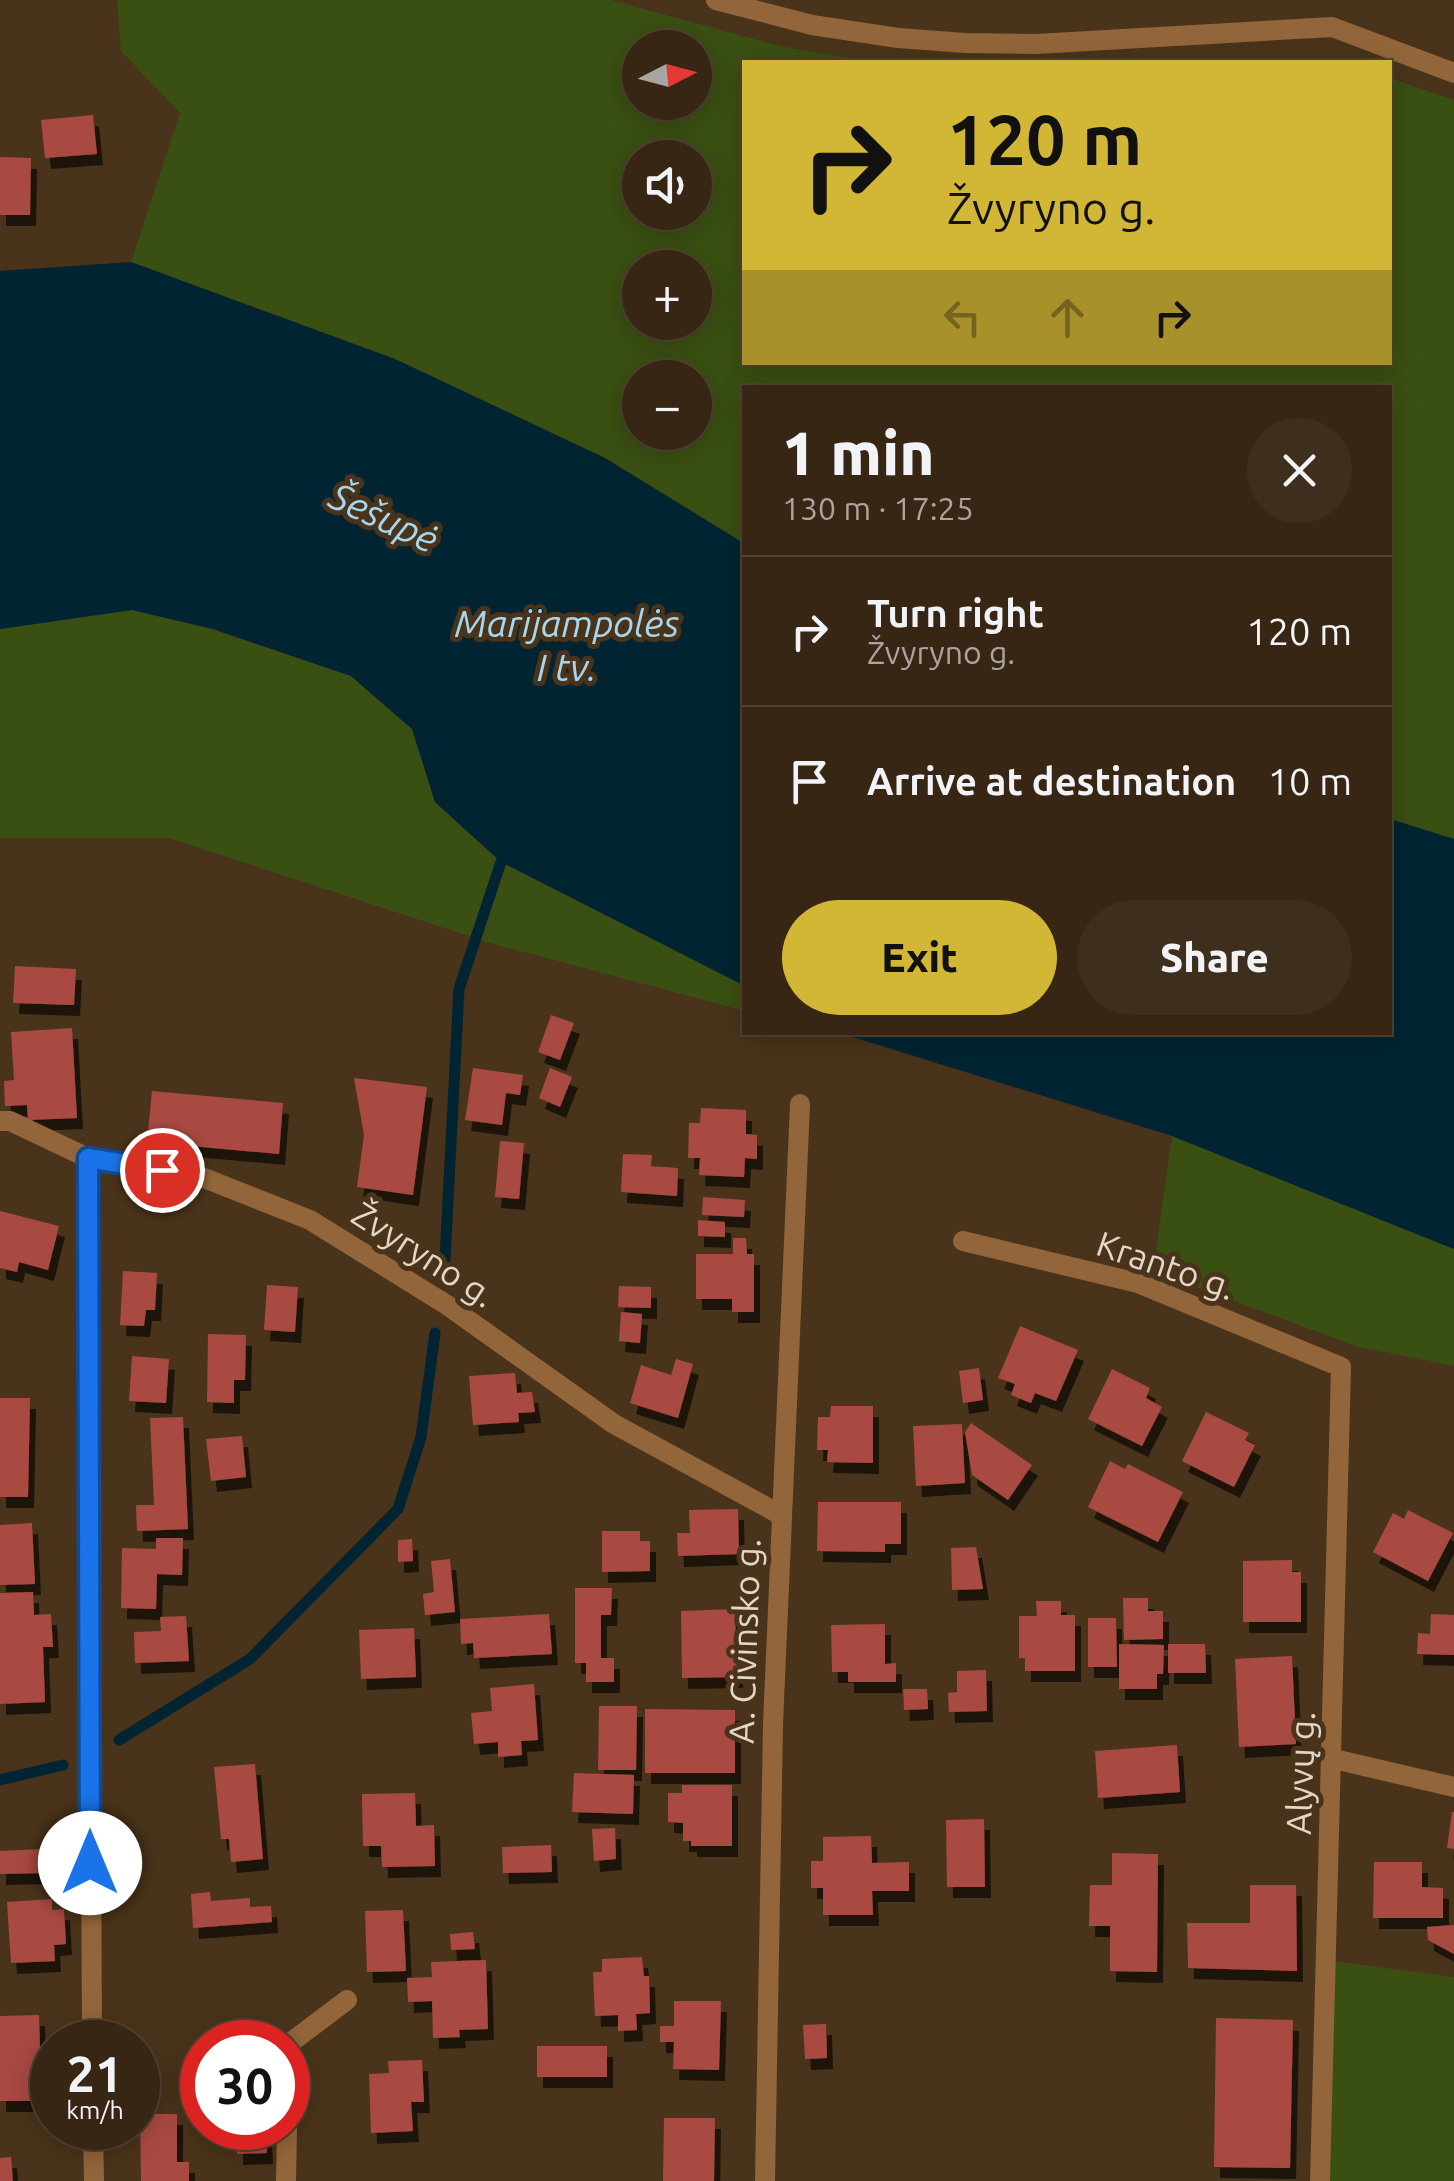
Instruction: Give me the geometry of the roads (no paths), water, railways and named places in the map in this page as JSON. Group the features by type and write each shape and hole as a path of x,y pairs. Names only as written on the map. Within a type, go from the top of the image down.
{"street":[{"path":"716,0 812,25 898,38 965,42 1036,44 1332,28 1454,73"},
{"name":"A. Civinsko g.","path":"765,2181 781,1514 800,1104"},
{"name":"Žvyryno g.","path":"0,1121 10,1121 88,1158 199,1176 310,1220 446,1305 614,1424 781,1514"},
{"path":"88,1158 92,2020"},
{"name":"Kranto g.","path":"964,1241 1138,1283 1341,1367"},
{"name":"Alyvų g.","path":"1320,2181 1334,1759 1341,1367"},
{"path":"1334,1759 1454,1787"},
{"path":"310,2028 347,2000"},
{"path":"93,2150 94,2181"},
{"path":"286,2181 287,2150"}],"water":[{"name":"Marijampolės I tv.","path":"131,262 395,359 605,458 742,542 742,984 501,862 435,802 412,729 351,676 213,629 132,610 0,629 0,271"},
{"path":"1392,820 1454,839 1454,1249 1172,1136 846,1035 1392,1035"}],"waterway":[{"path":"444,1278 459,989 501,862"},
{"path":"119,1740 250,1659 398,1509 421,1437 435,1333"},
{"path":"0,1780 63,1765"}],"water label":[{"name":"Šešupė","path":"384,517"}]}
